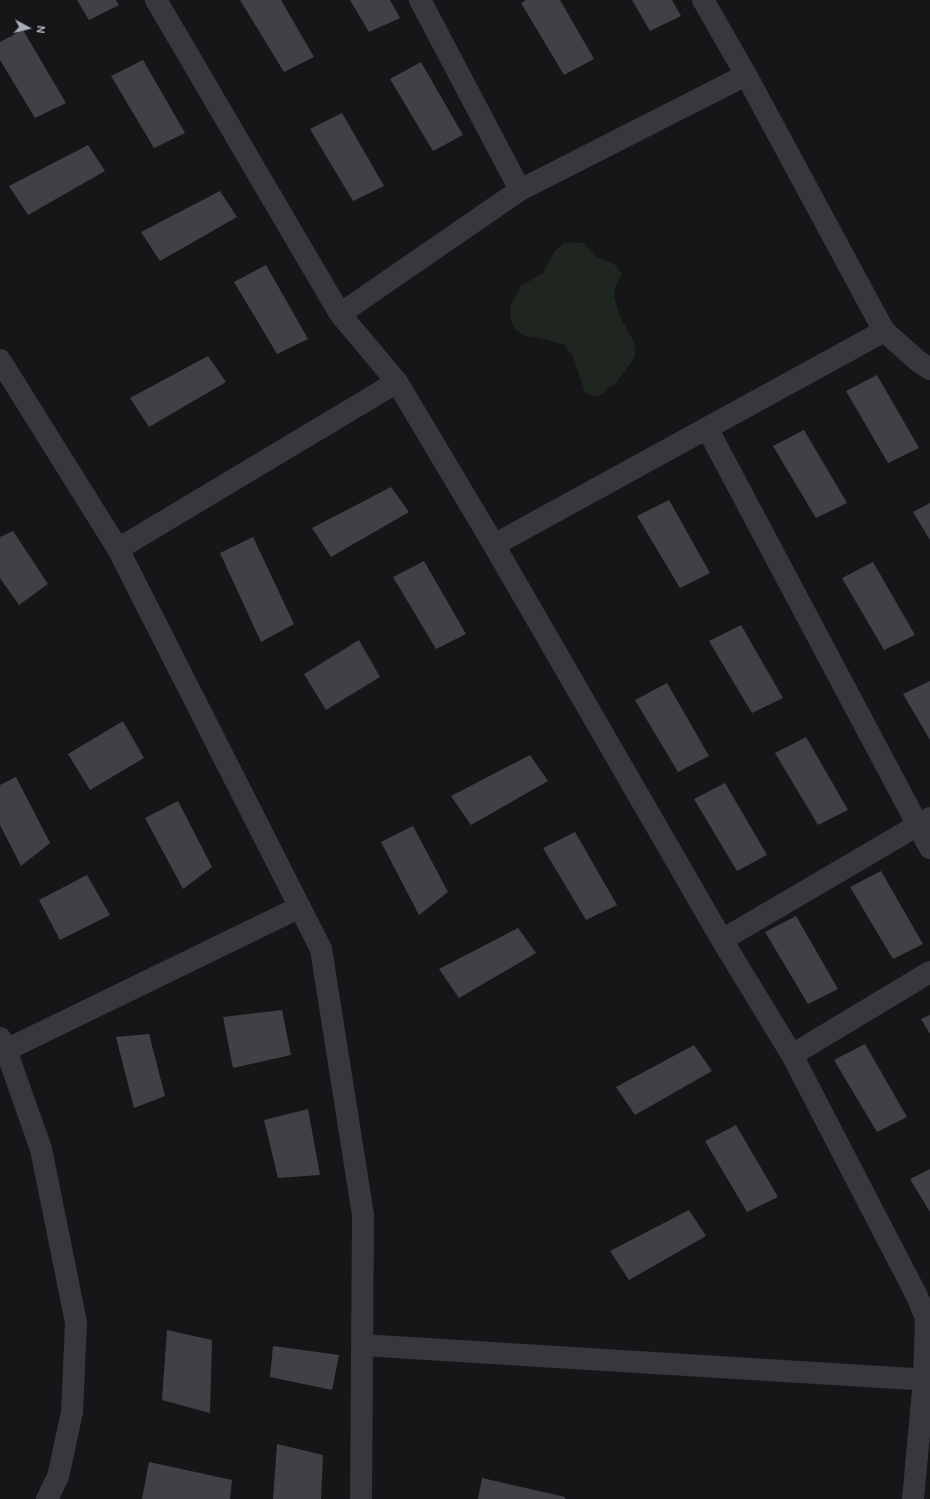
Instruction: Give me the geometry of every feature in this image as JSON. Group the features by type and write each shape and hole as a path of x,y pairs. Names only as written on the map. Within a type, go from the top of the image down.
{"street":[{"path":"156,0 340,314 397,382 494,545 722,940 792,1056 928,1317 927,1380 913,1499"},
{"path":"420,0 520,190"},
{"path":"703,0 746,75 884,331 918,361 930,369"},
{"path":"340,314 520,190 746,75"},
{"path":"494,545 884,331"},
{"path":"0,360 118,549 321,949 363,1215 361,1499"},
{"path":"118,549 397,382"},
{"path":"707,428 924,822 930,848"},
{"path":"722,940 924,822"},
{"path":"47,1499 58,1477 72,1412 76,1323 41,1149 3,1044 300,907"},
{"path":"792,1056 930,972"},
{"path":"362,1345 927,1380"}],"shaded area":[{"path":"565,242 584,243 597,257 614,264 622,274 615,288 614,296 620,317 633,340 636,350 633,360 615,384 607,388 603,394 595,397 585,392 573,356 563,344 535,337 524,336 514,328 510,316 511,304 521,286 543,273 555,251"}],"building":[{"path":"77,0 116,0 119,5 89,20"},
{"path":"240,0 281,0 314,57 284,72"},
{"path":"350,0 390,0 400,18 369,32"},
{"path":"526,0 560,0 594,59 564,75 521,3"},
{"path":"632,0 672,0 681,16 650,31"},
{"path":"23,30 66,103 35,118 0,60 0,42"},
{"path":"143,60 185,133 154,148 111,76"},
{"path":"421,62 463,135 433,151 390,79"},
{"path":"342,113 384,186 353,201 310,129"},
{"path":"88,145 105,171 28,215 9,186"},
{"path":"220,191 237,217 160,261 141,232"},
{"path":"266,265 308,339 277,354 234,282"},
{"path":"208,356 226,382 149,427 130,398"},
{"path":"877,375 919,448 888,463 846,391"},
{"path":"804,430 847,503 816,518 773,446"},
{"path":"391,487 409,512 331,557 312,528"},
{"path":"669,500 710,573 680,588 637,516"},
{"path":"930,503 930,540 913,512"},
{"path":"13,531 48,584 19,605 0,578 0,537"},
{"path":"253,537 294,624 261,642 220,553"},
{"path":"424,561 466,634 436,649 393,577"},
{"path":"873,562 915,635 884,650 842,578"},
{"path":"741,625 783,698 752,713 709,641"},
{"path":"359,640 380,677 326,710 304,674"},
{"path":"930,681 930,740 903,694"},
{"path":"667,683 709,756 678,772 635,700"},
{"path":"123,721 144,758 90,790 68,754"},
{"path":"806,737 848,810 818,825 775,753"},
{"path":"530,755 548,781 471,825 451,796"},
{"path":"16,777 50,843 21,866 0,825 0,785"},
{"path":"725,783 767,855 737,871 694,799"},
{"path":"178,801 212,867 183,889 145,818"},
{"path":"413,826 448,892 419,915 381,842"},
{"path":"575,832 617,905 586,920 543,848"},
{"path":"881,871 923,944 893,959 850,887"},
{"path":"87,875 110,915 60,940 39,900"},
{"path":"796,916 838,989 808,1004 765,932"},
{"path":"518,928 536,953 459,998 439,969"},
{"path":"282,1010 291,1055 233,1068 223,1017"},
{"path":"930,1015 930,1034 921,1019"},
{"path":"149,1034 165,1096 134,1108 116,1037"},
{"path":"865,1044 907,1117 877,1132 834,1060"},
{"path":"694,1045 712,1071 635,1115 616,1087"},
{"path":"308,1109 320,1175 278,1178 264,1120"},
{"path":"736,1125 778,1197 747,1212 705,1141"},
{"path":"930,1169 930,1212 910,1179"},
{"path":"689,1210 706,1236 629,1280 610,1251"},
{"path":"167,1330 212,1340 210,1413 162,1400"},
{"path":"273,1346 339,1355 332,1390 270,1377"},
{"path":"277,1444 323,1455 321,1499 273,1499"},
{"path":"149,1462 232,1480 230,1499 142,1499"},
{"path":"482,1478 565,1497 565,1499 478,1499"}]}
